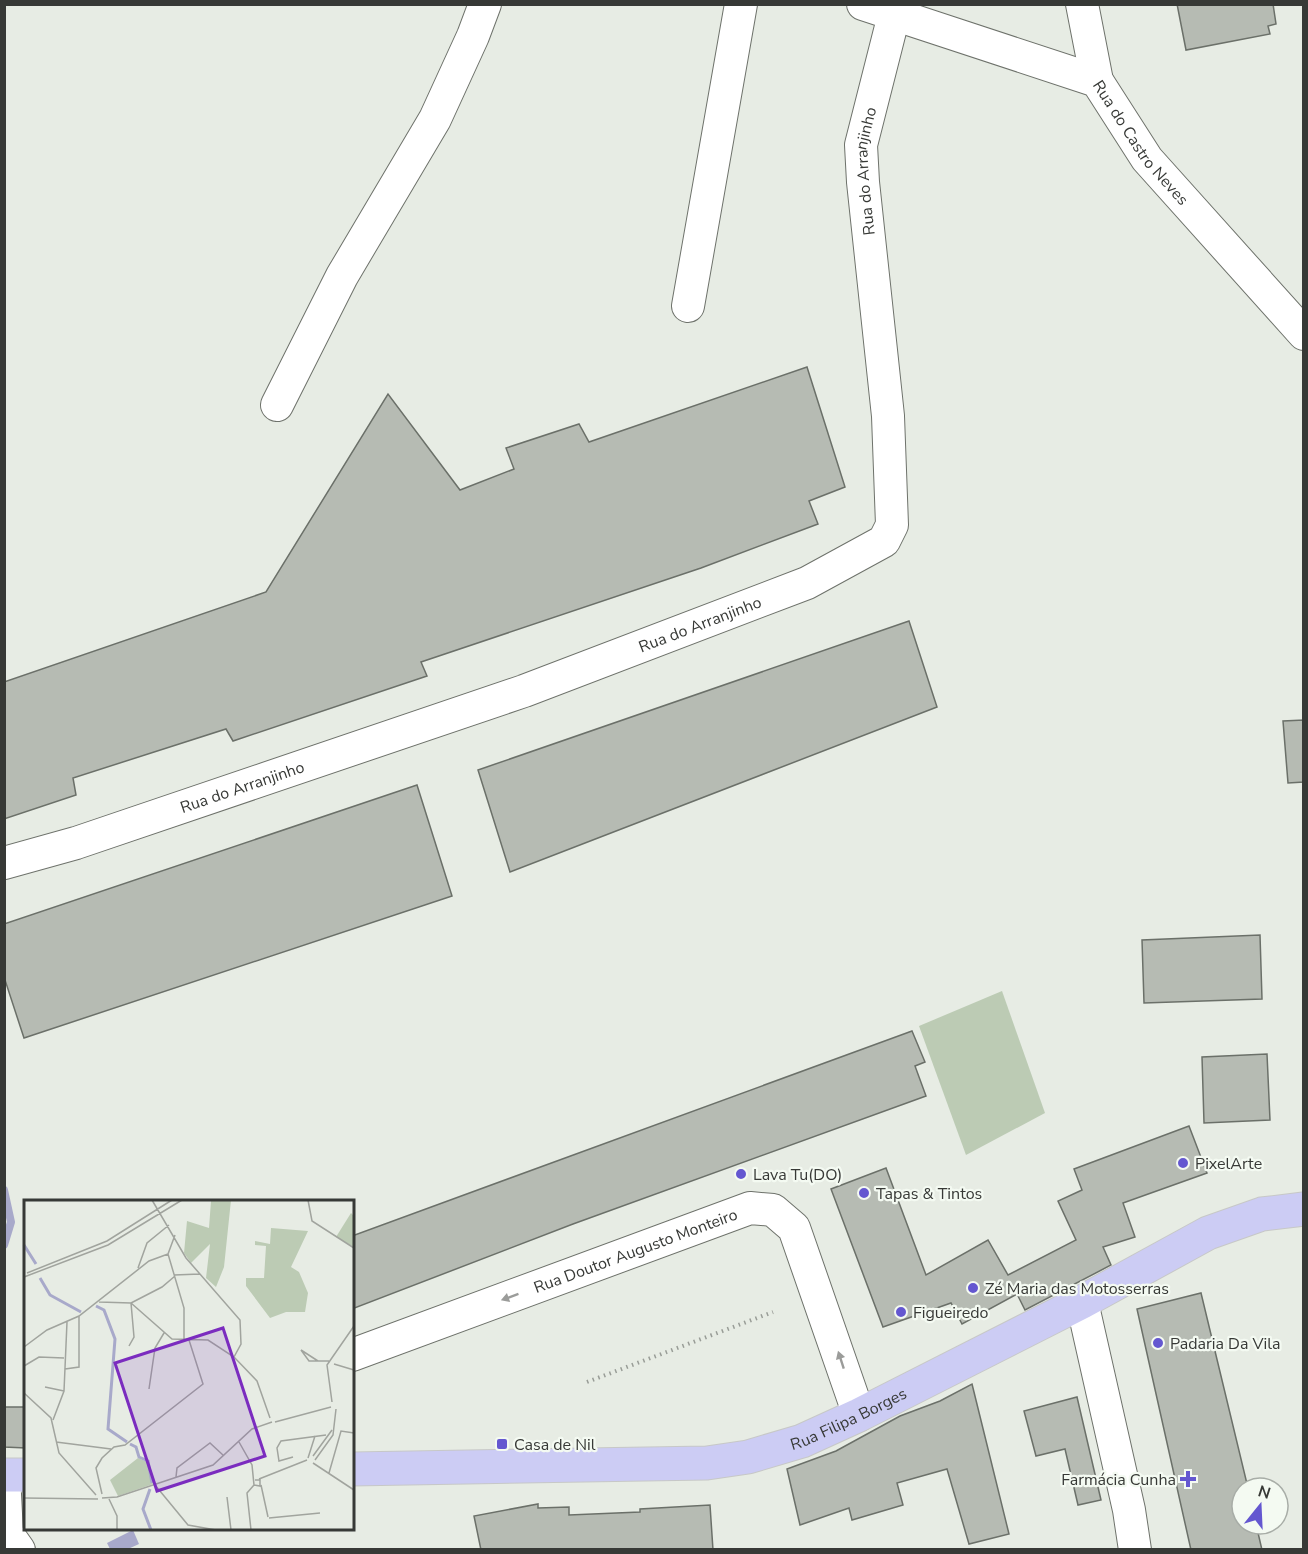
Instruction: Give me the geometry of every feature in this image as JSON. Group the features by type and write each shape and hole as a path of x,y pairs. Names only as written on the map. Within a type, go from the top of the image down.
{"main road":[{"name":"Rua Filipa Borges","path":"354,1469 707,1463 748,1457 802,1441 859,1416 1082,1302 1208,1233 1262,1214 1304,1209"},
{"path":"4,1475 24,1475"}],"street":[{"path":"277,405 342,276 435,118 473,36 485,4"},
{"path":"688,306 741,4"},
{"name":"Rua do Castro Neves","path":"862,4 1097,81 1147,159 1304,333"},
{"path":"1082,4 1097,81"},
{"name":"Rua do Arranjinho","path":"4,863 76,843 524,691 807,582 884,541 892,525 888,416 862,182 861,145 894,15"},
{"name":"Rua Doutor Augusto Monteiro","path":"354,1354 750,1208 772,1210 794,1227 859,1416"},
{"path":"1082,1302 1129,1510 1135,1550"},
{"path":"4,1475 7,1533 19,1550"}],"path":[{"path":"587,1382 773,1312"}],"green space":[{"path":"1002,991 1045,1113 966,1155 919,1026"}],"water":[{"path":"133,1530 139,1544 128,1549 110,1549 107,1543"}],"building":[{"path":"1177,4 1273,4 1276,24 1268,26 1270,34 1186,50"},
{"path":"807,367 845,487 809,501 818,524 701,568 421,662 427,676 233,741 226,729 73,778 76,795 4,819 4,682 266,592 388,394 460,490 514,469 506,448 579,424 589,442"},
{"path":"909,621 937,707 510,872 478,770"},
{"path":"1304,720 1304,782 1288,783 1283,721"},
{"path":"417,785 452,896 24,1038 4,977 4,924"},
{"path":"1260,935 1262,999 1144,1003 1142,940"},
{"path":"912,1031 925,1062 915,1066 926,1096 573,1224 354,1308 354,1235"},
{"path":"1267,1054 1270,1120 1204,1123 1202,1057"},
{"path":"1189,1126 1207,1173 1123,1203 1135,1237 1103,1247 1111,1265 1025,1310 1017,1294 962,1324 951,1303 883,1327 831,1189 886,1168 926,1275 988,1240 1008,1275 1076,1240 1058,1201 1082,1190 1074,1169"},
{"path":"1201,1293 1245,1476 1230,1476 1230,1536 1259,1536 1262,1550 1191,1550 1137,1309"},
{"path":"972,1384 1009,1534 969,1544 947,1469 897,1483 903,1505 852,1520 849,1508 800,1525 787,1469 836,1451 900,1416 940,1401"},
{"path":"1077,1397 1101,1500 1078,1505 1065,1449 1036,1456 1024,1411"},
{"path":"4,1407 24,1407 24,1448 4,1447"},
{"path":"538,1504 538,1508 569,1507 569,1515 640,1512 640,1509 710,1505 713,1550 481,1550 474,1516"}],"waterway":[{"path":"4,1190 11,1222 4,1245"}],"place":[{"name":"PixelArte","path":"1183,1163"},
{"name":"Lava Tu(DO)","path":"741,1174"},
{"name":"Tapas & Tintos","path":"864,1193"},
{"name":"Zé Maria das Motosserras","path":"973,1288"},
{"name":"Figueiredo","path":"901,1312"},
{"name":"Padaria Da Vila","path":"1158,1343"},
{"name":"Casa de Nil","path":"502,1444"},
{"name":"Farmácia Cunha","path":"1188,1479"}]}
